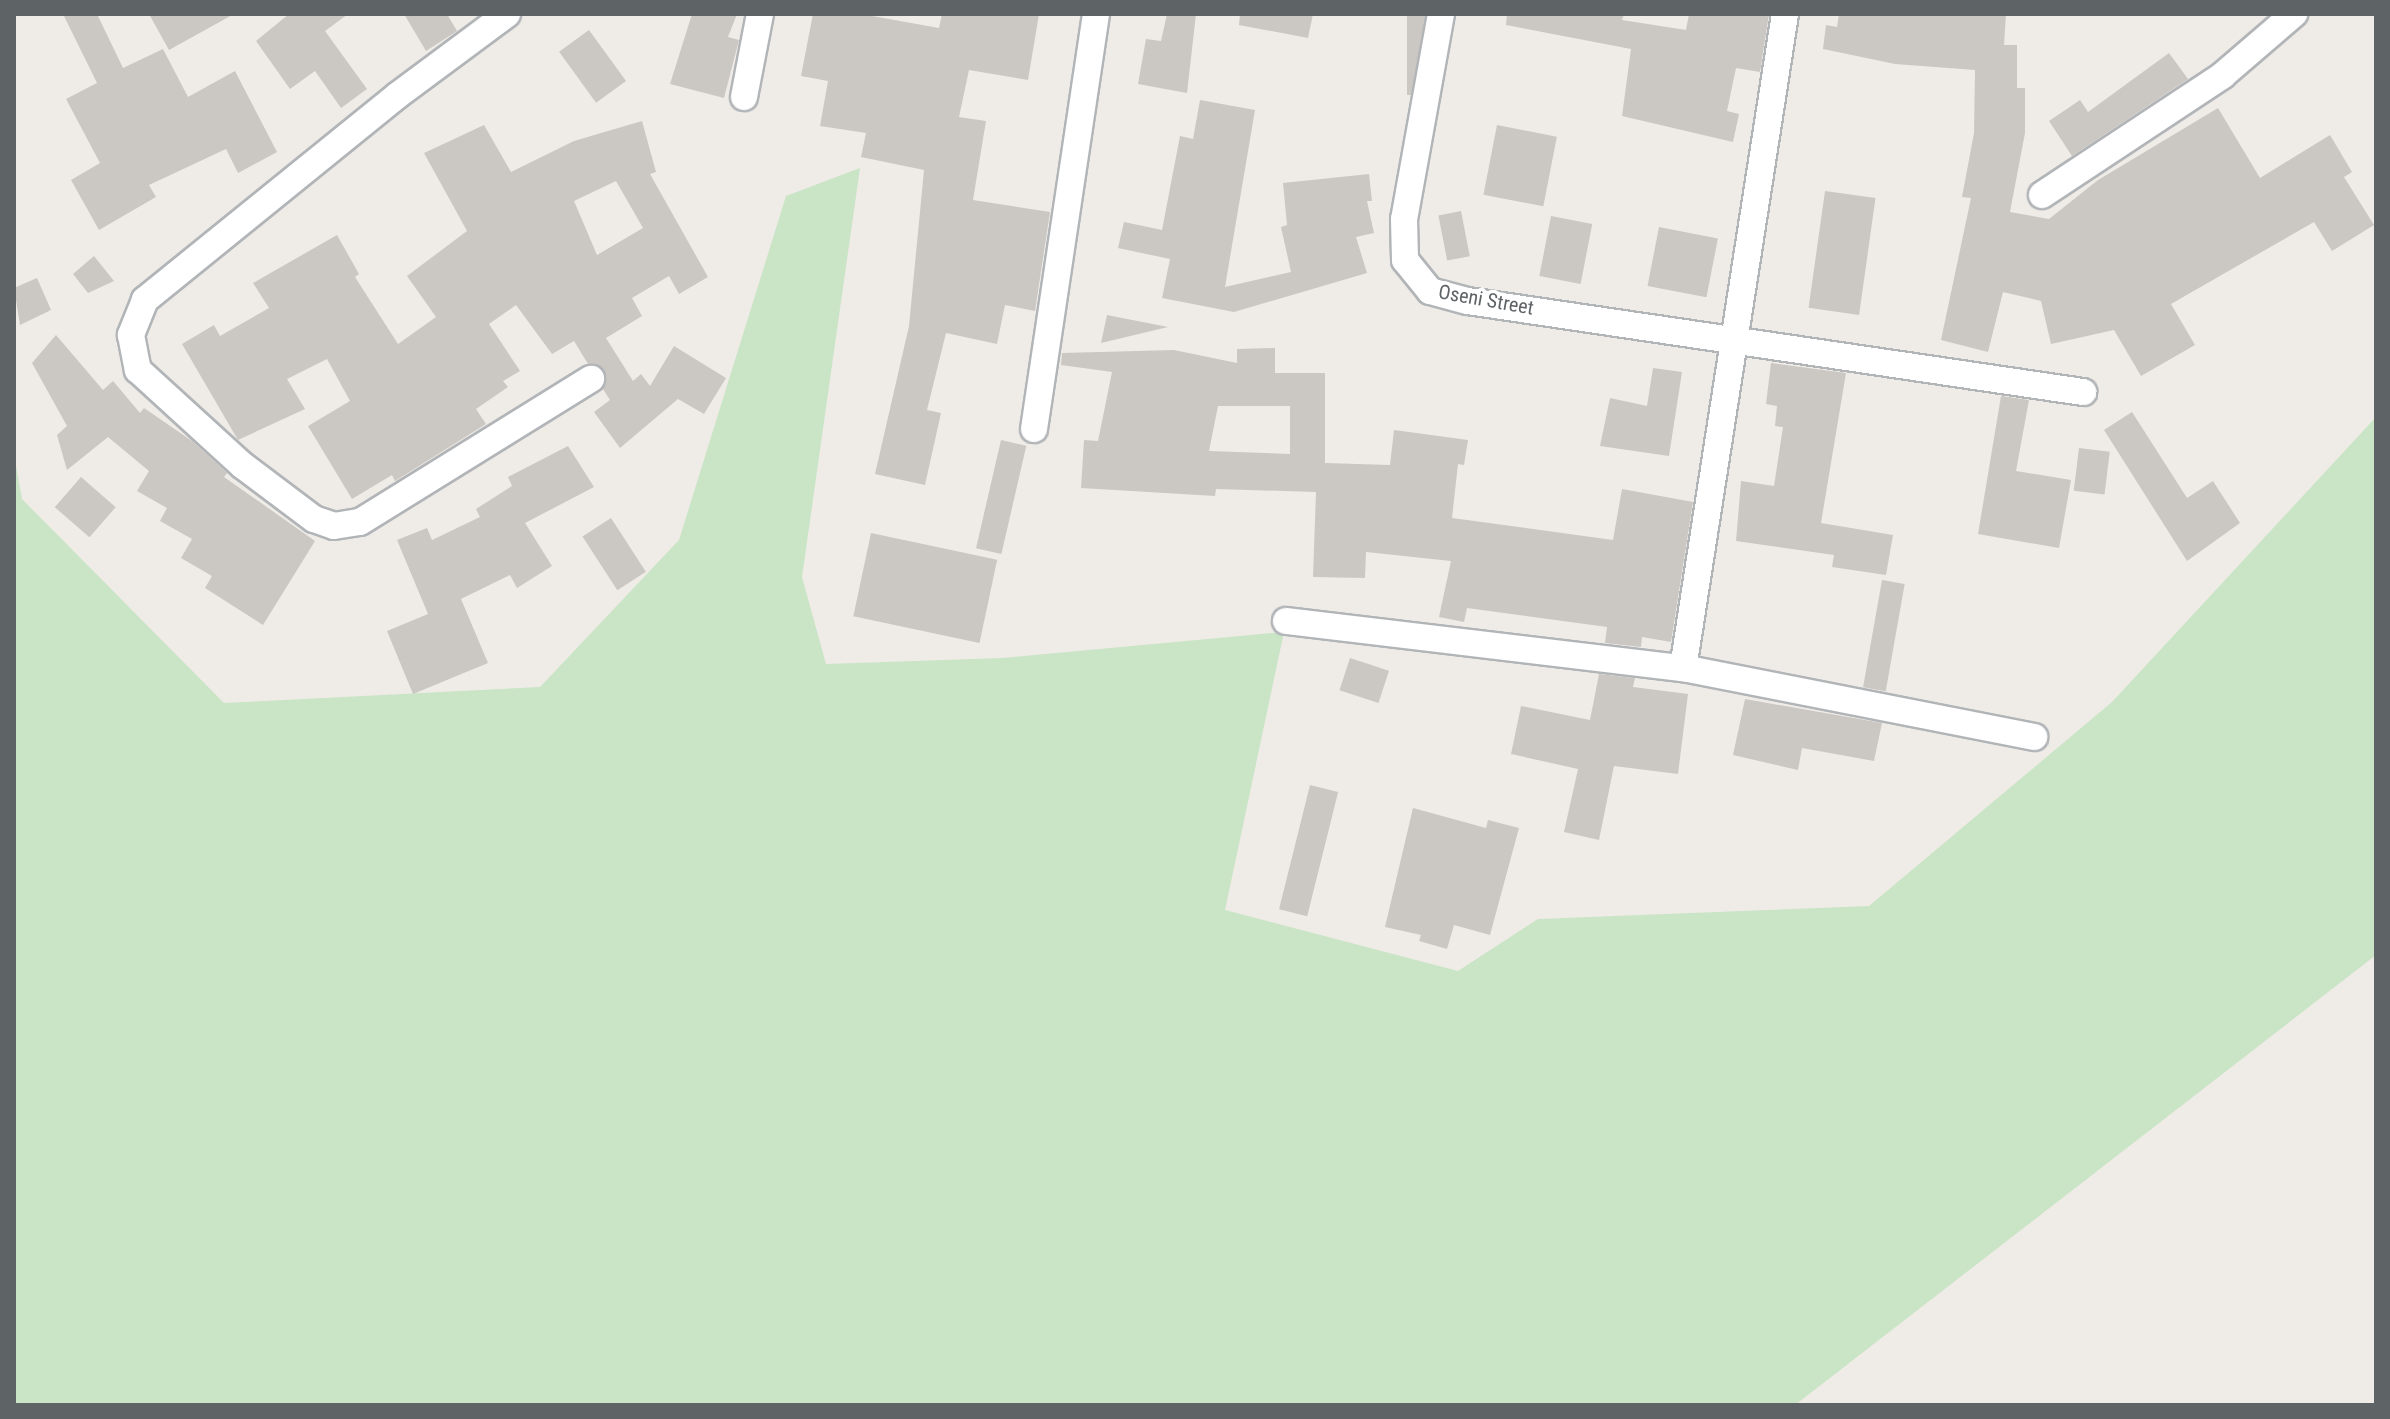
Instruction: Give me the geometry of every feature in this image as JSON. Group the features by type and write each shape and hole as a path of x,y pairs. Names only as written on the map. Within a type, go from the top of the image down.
{"street":[{"path":"507,14 398,95 145,300 131,335 138,370 242,465 314,519 334,526 360,522 591,379"},
{"path":"744,97 760,14"},
{"path":"1034,429 1096,14"},
{"name":"Oseni Street","path":"1441,14 1404,219 1405,260 1415,277 1430,291 1468,301 2083,392"},
{"path":"1683,668 1785,14"},
{"path":"2042,195 2223,75 2294,14"},
{"path":"1286,621 1683,668 2034,737"}],"green space":[{"path":"860,168 802,577 826,664 1002,658 1284,632 1225,910 1458,971 1538,919 1869,906 2112,702 2376,417 2376,955 1795,1405 14,1405 14,455 22,499 224,703 540,687 679,540 786,196"}],"building":[{"path":"63,14 97,14 123,68 163,49 188,97 235,71 277,152 238,173 226,149 149,185 156,197 99,230 71,180 100,163 66,99 97,83"},
{"path":"149,14 234,14 169,50"},
{"path":"289,14 348,14 325,31 367,89 341,108 315,71 290,89 256,41"},
{"path":"404,14 447,14 457,31 426,51"},
{"path":"692,14 737,14 728,37 739,40 724,98 670,84"},
{"path":"813,14 861,14 939,28 942,14 1039,14 1028,80 969,70 959,117 986,121 973,200 1050,212 1035,311 1005,305 997,344 946,333 927,410 941,413 925,485 875,474 909,326 924,170 861,157 866,133 820,126 828,81 801,76"},
{"path":"1167,14 1196,14 1187,93 1138,84 1146,39 1161,41"},
{"path":"1240,14 1313,14 1308,38 1239,25"},
{"path":"1407,14 1425,14 1425,95 1407,95"},
{"path":"1507,14 1624,14 1622,20 1686,30 1689,14 1769,14 1760,72 1736,68 1727,111 1739,114 1733,142 1622,116 1631,49 1506,25"},
{"path":"1839,14 2006,14 2004,45 2017,45 2017,88 2025,88 2025,133 2010,212 2049,219 2098,180 2218,108 2260,178 2330,135 2352,172 2344,177 2374,225 2332,251 2314,222 2171,304 2195,345 2141,376 2114,330 2051,344 2041,301 2003,292 1988,352 1941,340 1971,198 1962,197 1974,133 1975,70 1895,64 1823,49 1826,25 1837,27"},
{"path":"589,30 626,81 596,103 559,52"},
{"path":"2169,53 2188,79 2072,156 2049,121 2080,100 2088,112"},
{"path":"1200,100 1255,110 1225,287 1291,272 1281,227 1287,225 1283,183 1369,174 1372,201 1367,201 1374,233 1356,237 1367,273 1234,312 1162,298 1170,259 1118,248 1124,222 1162,230 1180,136 1193,139"},
{"path":"642,121 656,172 650,174 708,277 679,294 669,276 632,298 642,316 606,338 633,381 641,374 650,386 674,346 726,378 704,414 678,399 620,448 594,412 610,400 603,389 604,370 588,364 574,341 552,354 516,305 489,324 520,371 503,381 508,387 476,409 486,424 395,481 392,475 352,499 308,426 350,401 327,359 287,379 305,409 238,440 182,344 214,325 220,336 269,308 253,283 337,235 359,274 355,277 398,344 436,317 407,276 467,231 424,153 484,125 511,172 574,141","holes":["616,181 643,228 597,255 574,201"]},
{"path":"1497,125 1557,137 1543,206 1483,195"},
{"path":"1825,191 1876,198 1859,315 1809,308"},
{"path":"1461,211 1470,256 1447,261 1438,215"},
{"path":"1551,216 1592,224 1581,284 1539,276"},
{"path":"1659,227 1718,238 1706,297 1648,286"},
{"path":"94,256 114,281 88,293 73,274"},
{"path":"37,278 51,310 20,325 14,288"},
{"path":"1107,315 1168,327 1101,343"},
{"path":"56,335 103,390 113,381 140,413 144,408 192,441 227,473 224,477 315,541 263,625 205,588 212,576 181,558 192,539 160,521 167,508 137,491 149,471 108,437 67,470 57,435 67,426 32,363"},
{"path":"1275,348 1275,373 1325,373 1325,463 1390,465 1394,430 1468,440 1464,465 1458,464 1452,518 1613,540 1622,489 1693,502 1671,642 1642,637 1641,647 1605,643 1607,627 1467,608 1464,622 1439,617 1451,561 1366,552 1365,578 1313,577 1316,492 1216,489 1215,496 1081,488 1084,440 1098,441 1112,372 1061,365 1062,353 1174,350 1237,363 1237,349","holes":["1218,406 1290,406 1290,454 1209,451"]},
{"path":"1771,363 1846,373 1821,523 1893,535 1886,575 1832,567 1834,555 1736,541 1741,481 1774,486 1783,427 1775,426 1777,406 1766,404"},
{"path":"1653,368 1682,372 1669,456 1600,446 1610,398 1647,406"},
{"path":"2001,396 2029,400 2016,471 2071,480 2059,548 1978,534"},
{"path":"2132,412 2187,498 2213,481 2240,523 2187,561 2104,430"},
{"path":"1001,440 1026,446 1001,554 976,548"},
{"path":"568,446 594,487 525,523 552,566 517,588 510,575 461,599 488,663 413,694 387,631 428,614 397,540 427,528 432,540 480,517 476,509 512,486 508,477"},
{"path":"2079,448 2110,452 2105,494 2074,491"},
{"path":"81,477 116,507 89,537 55,507"},
{"path":"611,518 646,572 617,590 582,537"},
{"path":"871,533 997,560 980,643 853,616"},
{"path":"1882,580 1905,584 1886,691 1863,687"},
{"path":"1350,658 1389,671 1378,703 1339,690"},
{"path":"1599,674 1635,678 1633,687 1688,694 1678,774 1614,766 1599,840 1564,832 1578,769 1511,754 1521,706 1590,720"},
{"path":"1745,699 1882,723 1874,761 1802,748 1798,770 1733,755"},
{"path":"1310,785 1338,792 1307,916 1279,909"},
{"path":"1413,808 1486,828 1488,820 1519,828 1490,935 1454,925 1447,949 1419,941 1421,935 1385,927"}]}
